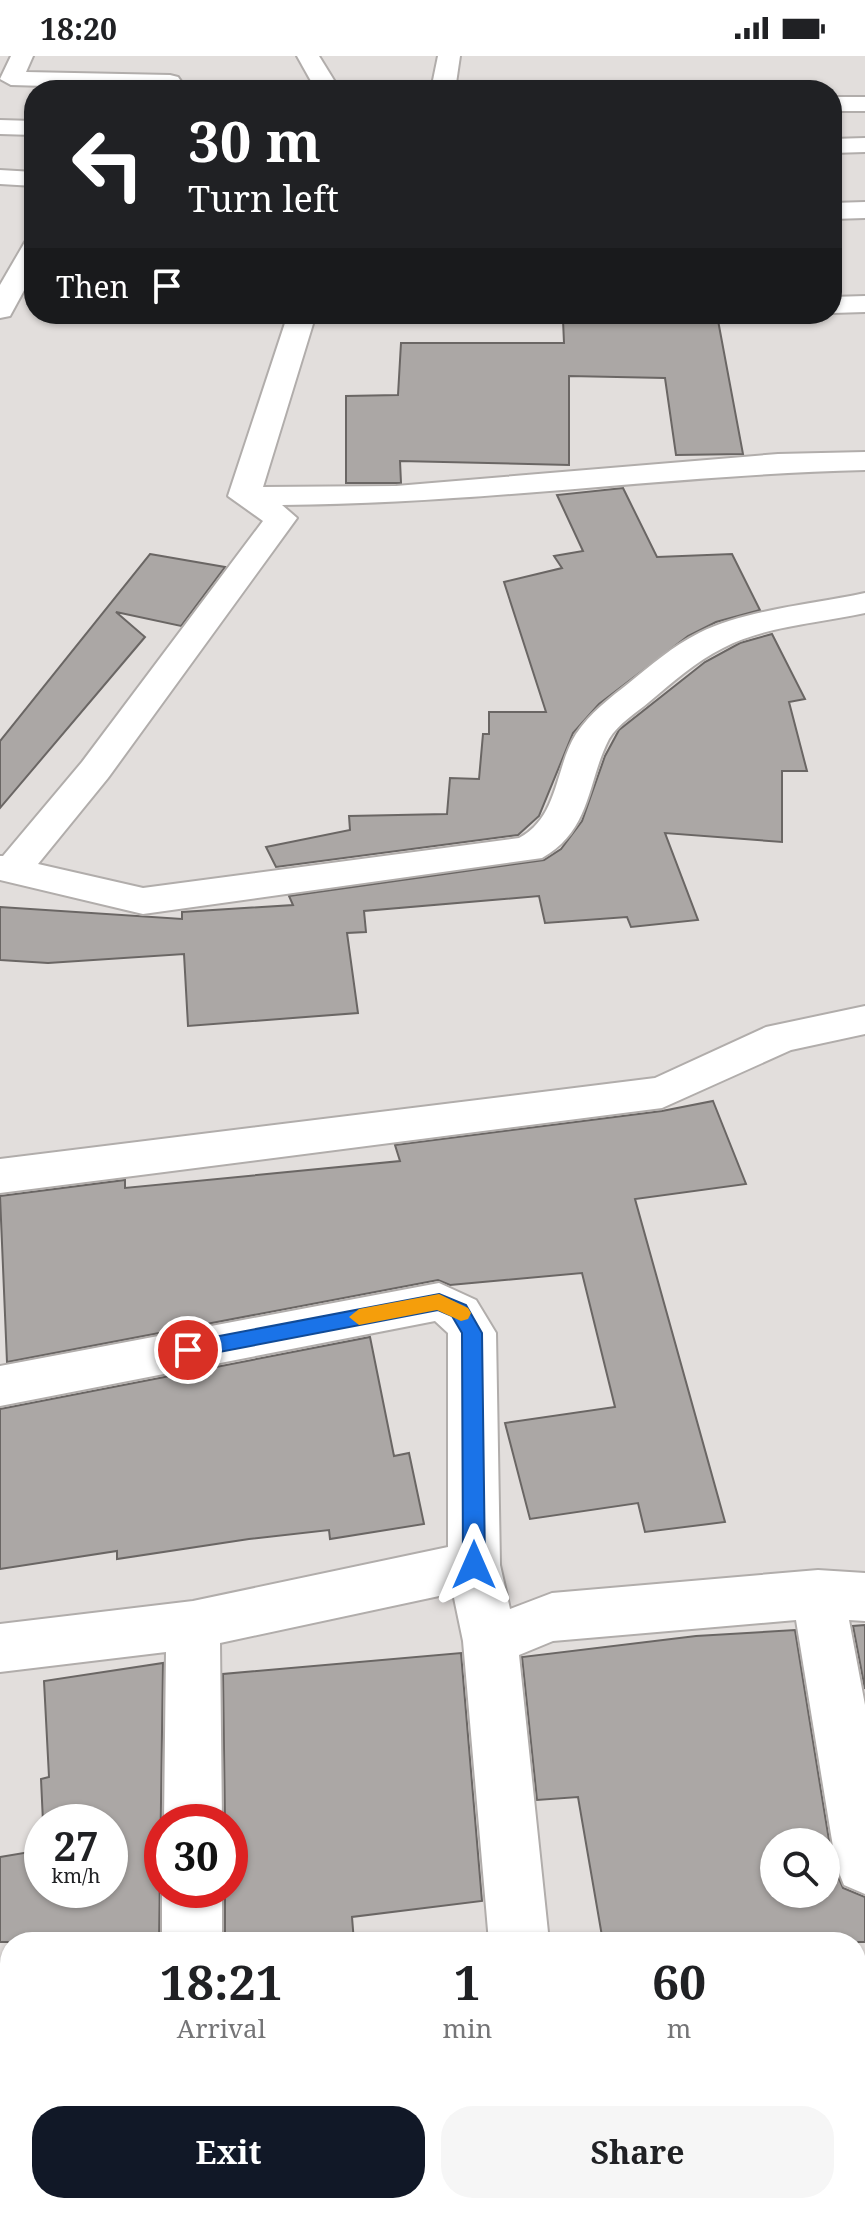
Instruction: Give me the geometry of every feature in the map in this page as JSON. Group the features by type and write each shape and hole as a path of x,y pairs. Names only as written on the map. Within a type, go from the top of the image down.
{"street":[{"path":"22,56 11,78 90,80"},
{"path":"308,56 322,80"},
{"path":"445,80 449,56"},
{"path":"842,104 865,104"},
{"path":"0,127 24,128"},
{"path":"842,146 865,145"},
{"path":"0,177 24,178"},
{"path":"842,211 865,210"},
{"path":"0,310 24,266"},
{"path":"842,305 865,304"},
{"path":"244,496 299,324"},
{"path":"244,496 396,495 778,463 865,461"},
{"path":"244,496 281,518 95,770 7,869 143,901 528,849 543,841 573,796 592,737 609,717 684,656 713,639 743,629 865,603"},
{"path":"0,1176 662,1093 781,1037 865,1020"},
{"path":"0,1386 439,1302 459,1311 472,1333 474,1565 490,1641 518,1932"},
{"path":"0,1648 193,1625 474,1565"},
{"path":"490,1641 552,1617 841,1596 865,1865"},
{"path":"193,1625 193,1804"},
{"path":"192,1908 192,1932"}],"building":[{"path":"563,324 719,324 743,454 676,455 665,378 569,376 569,465 400,461 401,483 346,483 346,396 398,395 401,343 564,343"},
{"path":"623,488 657,557 732,554 760,610 716,622 688,636 599,704 573,733 539,816 518,835 276,867 266,847 350,830 349,816 447,814 450,778 479,779 483,734 489,734 489,712 546,712 504,582 562,568 554,556 583,551 557,495"},
{"path":"150,554 225,567 181,626 116,612 145,637 0,808 0,741"},
{"path":"772,634 805,699 789,702 807,771 782,771 782,842 665,833 698,920 631,927 627,917 545,923 539,896 364,911 366,932 347,933 358,1013 188,1026 184,954 48,963 0,960 0,907 182,919 182,912 293,905 289,896 544,860 561,849 582,821 605,756 619,730 705,662 740,643"},
{"path":"713,1101 746,1184 635,1199 725,1522 645,1532 638,1503 530,1519 505,1423 615,1407 582,1273 450,1285 438,1280 7,1362 0,1196 125,1180 125,1188 400,1161 395,1145 662,1111"},
{"path":"370,1337 394,1456 409,1453 424,1524 330,1539 329,1530 249,1539 117,1559 117,1551 0,1569 0,1409"},
{"path":"865,1625 865,1689 853,1626"},
{"path":"795,1630 827,1828 760,1828 760,1908 840,1908 840,1881 843,1888 865,1897 865,1932 601,1932 578,1797 537,1800 522,1657 696,1636"},
{"path":"461,1653 482,1901 352,1917 353,1932 225,1932 225,1908 248,1908 248,1804 225,1804 223,1674"},
{"path":"163,1663 161,1804 144,1804 144,1908 159,1908 159,1932 0,1932 0,1857 24,1853 24,1908 128,1908 128,1804 42,1804 41,1779 49,1777 44,1681"}],"slow traffic":[{"path":"359,1317 439,1302 461,1313"}],"route":[{"path":"188,1350 439,1302 459,1311 468,1321 472,1333 474,1565"}]}
